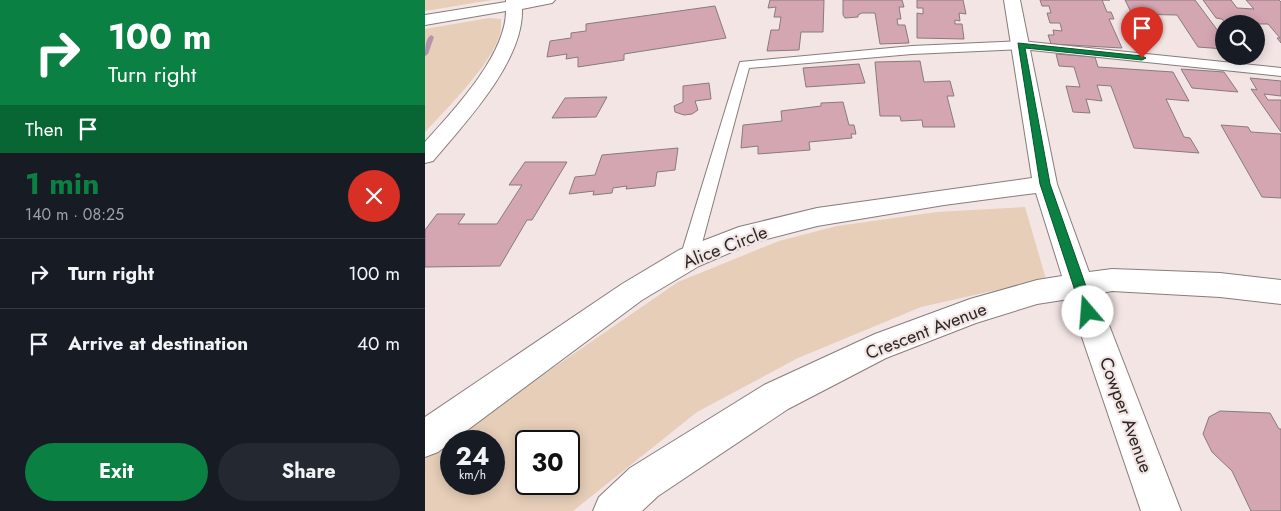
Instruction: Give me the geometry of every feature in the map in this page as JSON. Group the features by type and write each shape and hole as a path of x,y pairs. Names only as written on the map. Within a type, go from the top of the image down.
{"street":[{"path":"425,20 514,2 547,0"},
{"name":"Cowper Avenue","path":"1012,0 1045,184 1161,511"},
{"path":"425,156 450,127 499,60 512,32 514,2"},
{"name":"Alice Circle","path":"425,439 632,292 689,258 748,234 817,217 944,197 1045,184"},
{"name":"Crescent Avenue","path":"613,511 645,482 776,397 875,348 970,312 1037,292 1079,284 1126,280 1221,285 1281,292"}],"lane":[{"path":"689,258 745,65 912,50 1021,45 1281,72"}],"shaded area":[{"path":"425,0 492,0 425,11"},
{"path":"489,18 501,19 501,29 488,59 456,99 425,132 425,29"},
{"path":"1025,207 1046,279 921,307 798,358 697,412 573,511 425,511 425,459 440,448 440,495 505,495 505,430 465,430 508,399 678,282 779,241 837,226 937,212"}],"building":[{"path":"770,0 824,0 823,32 801,32 799,50 767,51 771,30 779,30 781,17 774,17 776,7 768,8"},
{"path":"843,0 902,0 904,7 899,7 901,19 897,19 898,25 905,25 909,43 880,44 875,13 862,13 858,17 845,18 843,15"},
{"path":"917,0 963,0 966,14 959,13 960,21 955,20 955,24 962,24 964,39 917,38 917,13 923,14 923,8 917,8"},
{"path":"1040,0 1102,0 1107,12 1111,12 1114,19 1109,19 1122,48 1051,44 1048,35 1054,35 1053,30 1062,31 1060,23 1050,23 1047,13 1051,13 1049,6 1042,6"},
{"path":"1125,0 1195,0 1215,27 1215,48 1198,47 1177,15 1132,14"},
{"path":"1203,0 1231,0 1237,8 1254,9 1246,0 1279,0 1281,2 1281,43 1277,38 1280,38 1268,24 1265,24 1265,15 1215,15 1215,17"},
{"path":"715,6 726,38 624,54 624,60 578,67 578,57 566,59 567,54 547,57 550,41 571,38 571,33 586,31 586,24"},
{"path":"1056,54 1095,57 1098,67 1173,72 1189,101 1166,99 1184,137 1190,138 1199,153 1134,148 1111,86 1097,85 1102,101 1086,99 1090,113 1073,112 1066,86 1080,87 1074,67 1059,66"},
{"path":"920,61 924,82 950,81 954,96 947,96 955,127 923,127 922,120 901,121 900,116 880,116 875,62"},
{"path":"859,64 865,83 806,87 803,68"},
{"path":"1181,69 1224,72 1238,92 1192,88"},
{"path":"1250,78 1281,81 1281,96 1264,94 1268,100 1281,100 1281,132 1251,89 1257,90"},
{"path":"709,83 711,99 695,101 698,110 692,114 684,115 675,112 674,106 683,102 683,86"},
{"path":"607,97 596,117 552,118 565,98"},
{"path":"843,102 849,125 854,125 856,134 851,134 852,138 809,142 810,150 758,154 758,146 741,148 743,125 782,121 781,111 821,106 821,103"},
{"path":"1221,125 1248,127 1251,132 1281,134 1281,198 1262,197"},
{"path":"678,148 675,170 657,172 655,186 626,189 627,186 613,188 612,193 593,195 594,191 569,194 575,177 595,175 602,155"},
{"path":"525,162 567,162 532,220 527,220 500,266 425,267 425,230 437,214 465,214 458,224 497,224 522,185 509,185"},
{"path":"1220,411 1270,413 1279,429 1281,429 1281,511 1251,511 1232,471 1212,452 1203,434 1209,417"}],"waterway":[{"path":"425,54 431,37"}],"route":[{"path":"1088,312 1045,184 1021,45 1142,58"}]}
